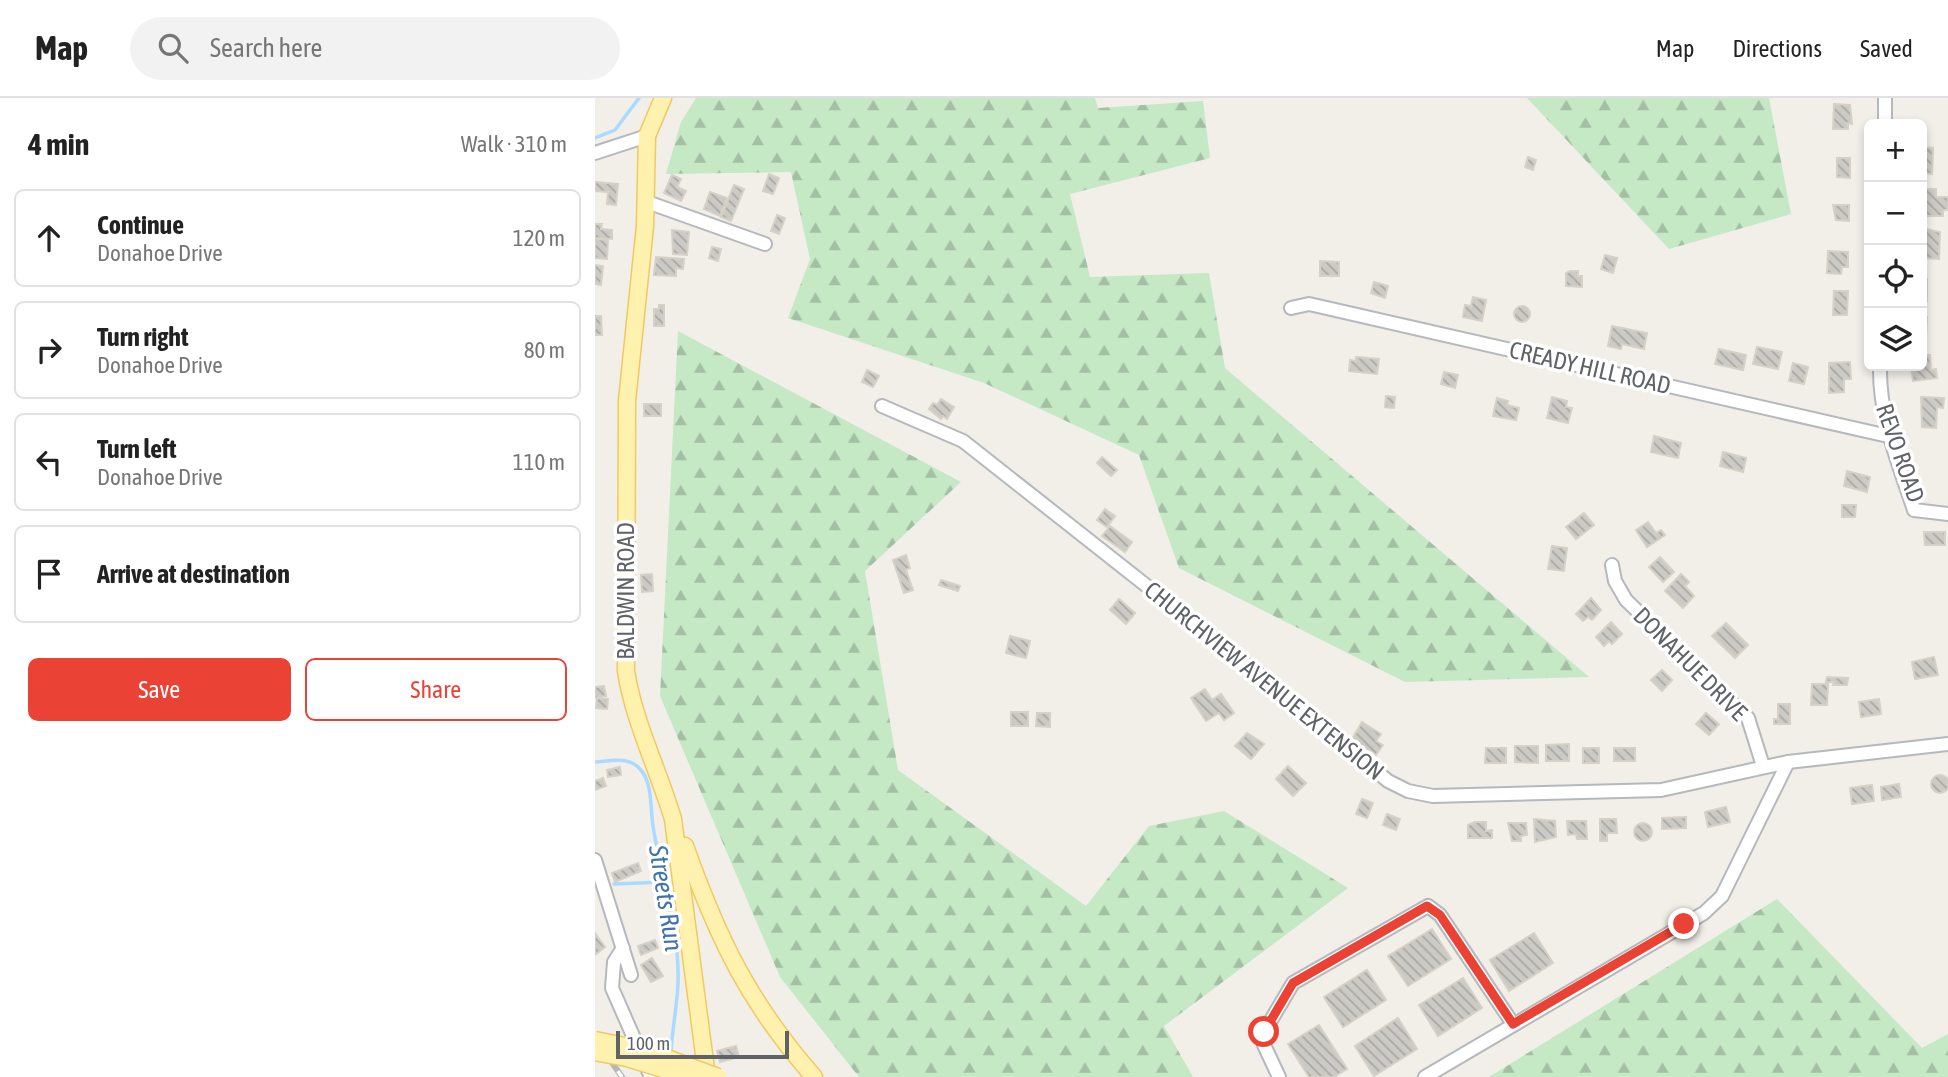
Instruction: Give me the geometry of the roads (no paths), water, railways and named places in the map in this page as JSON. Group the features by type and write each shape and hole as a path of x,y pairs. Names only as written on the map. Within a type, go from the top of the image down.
{"main road":[{"name":"BALDWIN ROAD","path":"663,98 647,136 647,202 628,401 626,671 631,702 661,777 673,819 687,909 693,991 706,1077"},
{"path":"661,777 702,892 736,971 783,1041 814,1077"},
{"path":"595,1040 645,1050 718,1077"},
{"path":"595,1052 689,1077"}],"street":[{"path":"1885,98 1885,119"},
{"path":"595,153 647,136"},
{"path":"647,202 765,244"},
{"name":"CREADY HILL ROAD","path":"1291,308 1308,304 1888,436"},
{"name":"REVO ROAD","path":"1880,371 1879,393 1888,436 1914,510 1948,514"},
{"name":"CHURCHVIEW AVENUE EXTENSION","path":"882,406 963,441 1266,680 1388,781 1408,791 1433,796 1661,790 1763,766 1948,744"},
{"name":"DONAHUE DRIVE","path":"1612,565 1615,581 1626,600 1748,718 1763,766"},
{"path":"1425,1077 1704,913 1722,896 1789,762"},
{"path":"595,860 631,975"},
{"path":"1279,1077 1264,1045 1264,1032 1293,983 1427,906 1440,915 1513,1024"},
{"path":"624,948 614,962 612,988 651,1077"}],"waterway":[{"name":"Streets Run","path":"595,138 615,130 639,98"},
{"name":"Streets Run","path":"595,762 630,762 640,769 649,788 656,845 673,924 678,964 671,1053"},
{"path":"614,884 665,882"}],"railway":[{"path":"595,1038 622,1077"}]}
